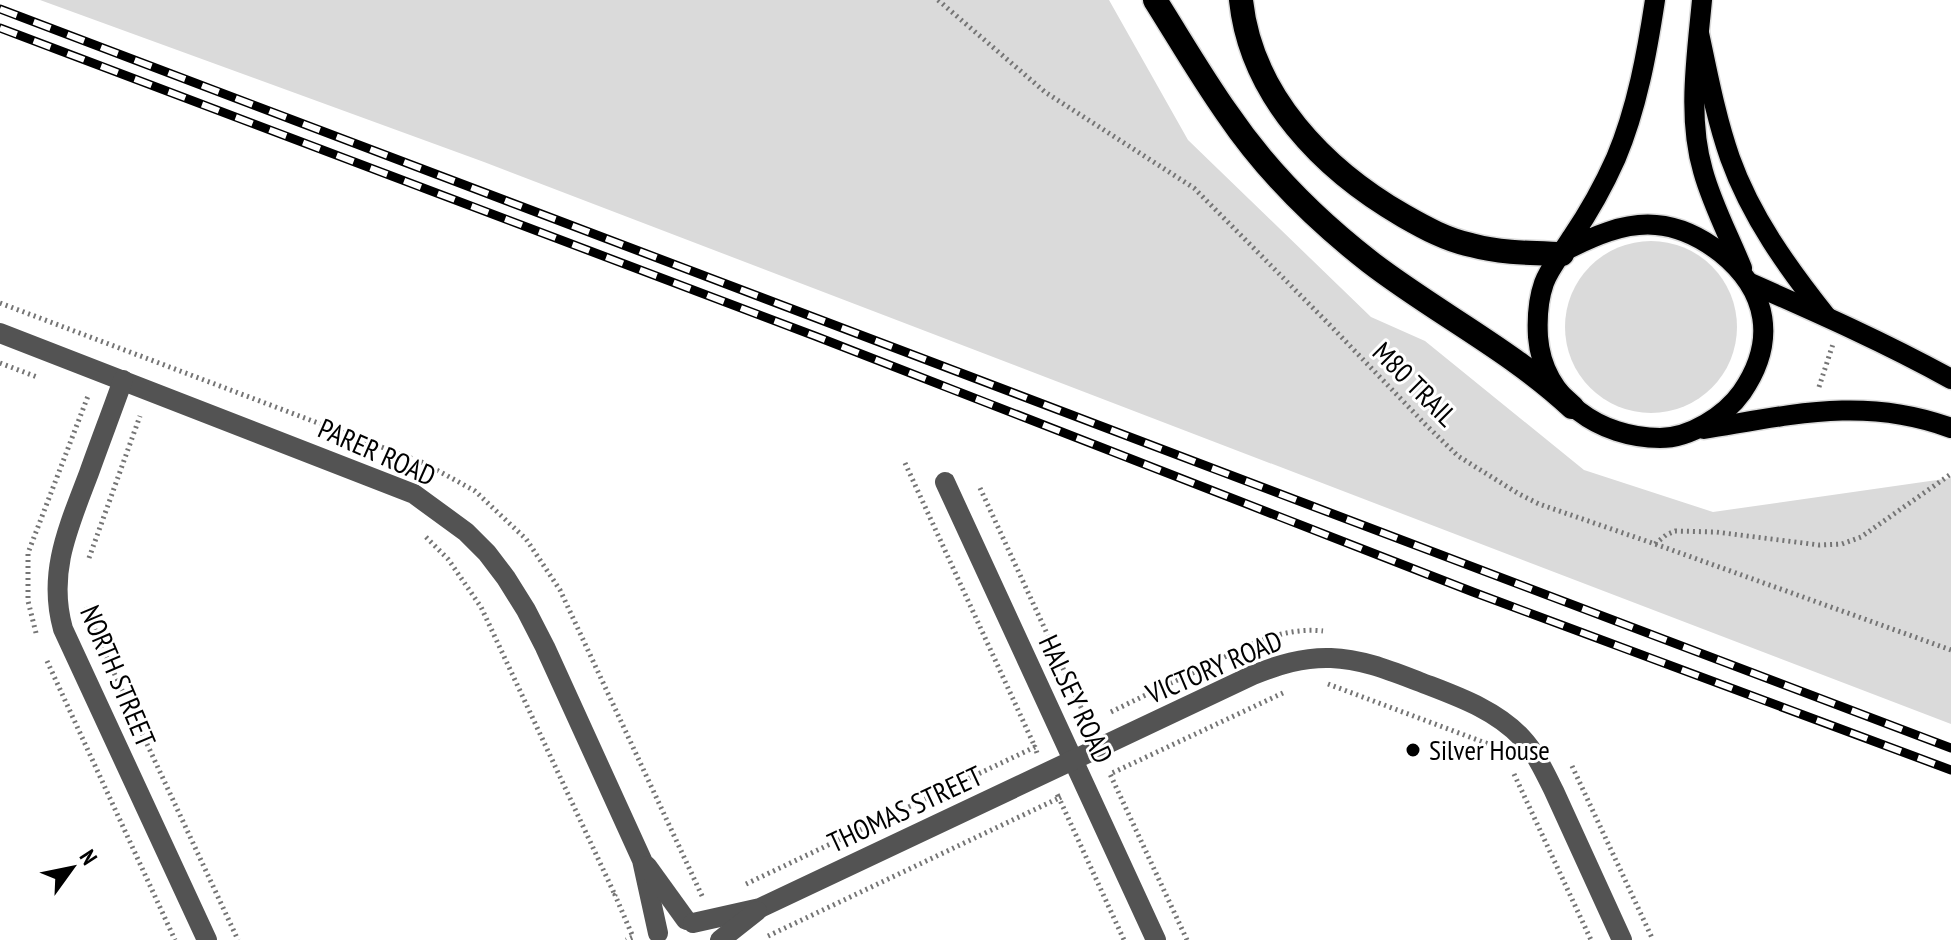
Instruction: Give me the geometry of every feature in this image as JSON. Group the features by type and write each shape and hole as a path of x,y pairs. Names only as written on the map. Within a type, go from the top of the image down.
{"highway":[{"path":"1155,0 1228,115 1259,155 1336,235 1407,290 1504,353 1572,407"},
{"path":"1241,0 1251,44 1288,117 1305,139 1342,174 1429,230 1468,245 1507,252 1563,252"}],"main road":[{"path":"1655,0 1639,85 1616,156 1585,218 1544,283 1537,324 1539,345 1548,376 1559,393 1572,407 1602,427 1640,437 1666,438 1811,411 1841,409 1900,415 1951,428"},
{"path":"1688,432 1716,417 1742,391 1759,358 1763,319 1757,297 1703,171 1695,91 1702,0"},
{"path":"1699,33 1718,120 1739,179 1768,236 1793,274 1833,319"},
{"path":"1563,252 1584,241 1621,229 1654,224 1684,230 1725,256 1748,280 1951,379"}],"street":[{"name":"PARER ROAD","path":"0,333 414,494 466,532 487,553 526,610 642,860 695,928"},
{"name":"NORTH STREET","path":"123,380 67,529 60,560 57,607 63,629 207,940"},
{"name":"HALSEY ROAD","path":"945,482 1156,940"},
{"name":"VICTORY ROAD","path":"1073,761 1275,666 1312,658 1330,658 1384,668 1491,712 1522,738 1554,791 1622,940"},
{"name":"THOMAS STREET","path":"657,937 670,922 695,928 760,908 1073,761"},
{"name":"PARER ROAD","path":"642,860 657,937"},
{"name":"THOMAS STREET","path":"720,940 760,908"}],"path":[{"name":"M80 TRAIL","path":"938,0 1045,92 1194,188 1458,456 1539,504 1951,650"},
{"path":"0,303 424,463 475,491 526,539 560,590 687,865"},
{"path":"1811,411 1833,319"},
{"path":"0,363 44,380"},
{"path":"86,570 140,416 88,396"},
{"path":"905,463 1035,747"},
{"path":"1655,544 1675,531 1716,532 1819,545 1842,544 1861,537 1951,474"},
{"path":"420,532 448,559 481,607 615,895"},
{"path":"85,604 238,940"},
{"path":"1102,716 1250,645 1308,629 1330,631"},
{"path":"1326,683 1492,745 1500,753"},
{"path":"1187,940 1110,774 1291,690"},
{"path":"1571,763 1653,940"},
{"path":"1514,774 1591,940"},
{"path":"1059,798 1124,940"}],"shaded area":[{"path":"40,0 1109,0 1188,140 1371,317 1425,341 1584,470 1713,512 1951,478 1951,724 484,162"},
{"path":"1651,241 1684,248 1712,266 1730,294 1737,327 1730,360 1712,388 1684,406 1651,413 1618,406 1590,388 1572,360 1565,327 1572,294 1590,266 1618,248"}],"railway":[{"path":"0,9 1951,748"},
{"path":"0,28 815,336 1473,592 1951,770"}],"place":[{"name":"Silver House","path":"1413,750"}]}
